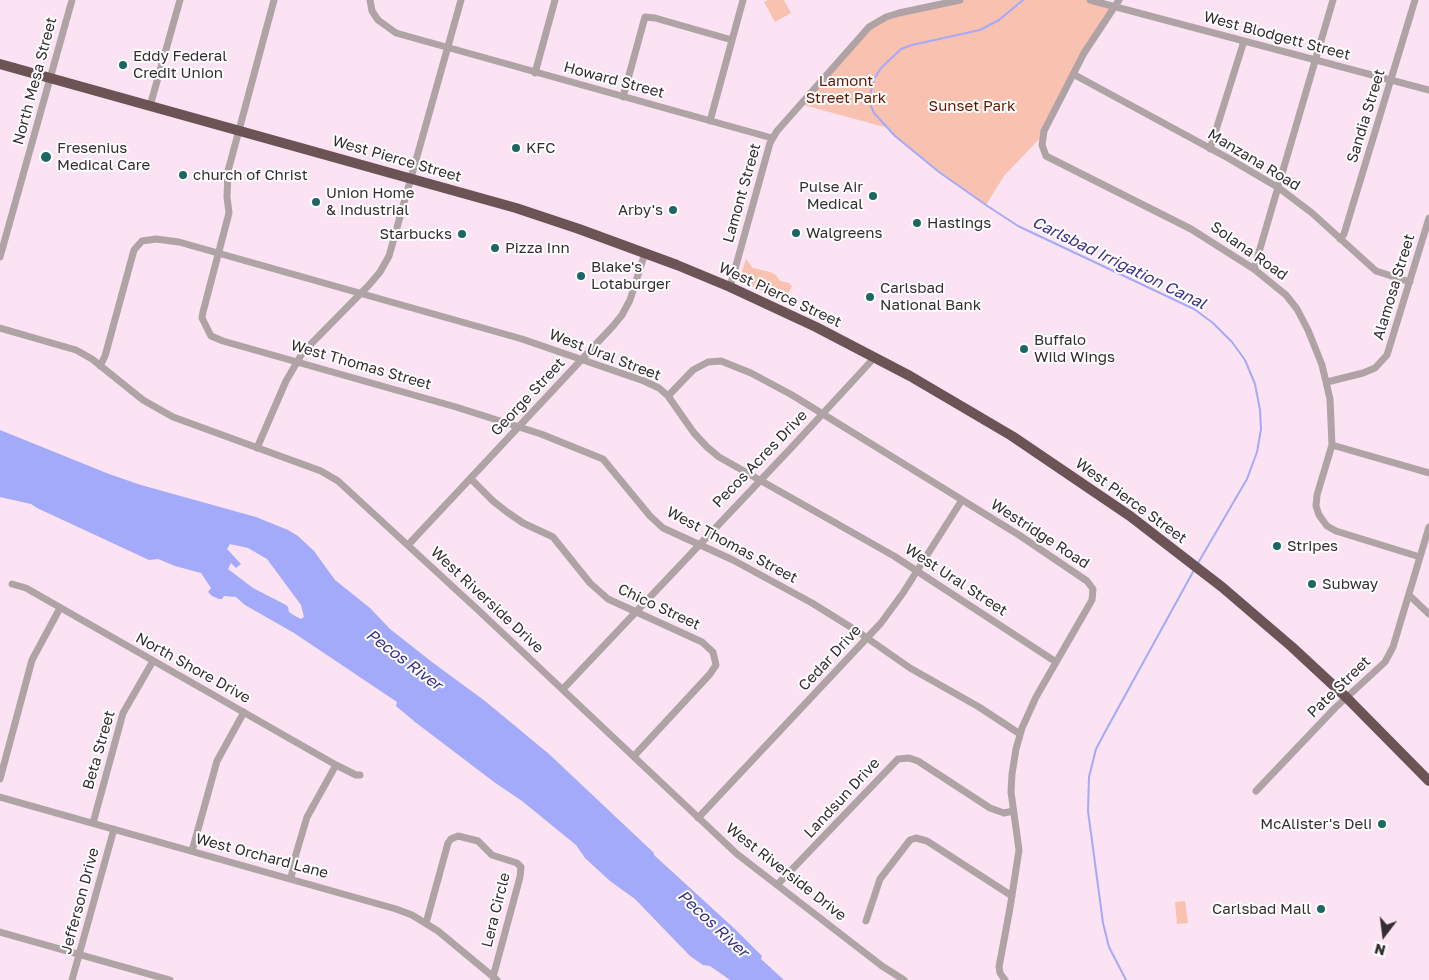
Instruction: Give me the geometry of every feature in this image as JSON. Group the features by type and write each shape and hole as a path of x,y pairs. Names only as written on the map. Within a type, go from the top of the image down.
{"highway":[{"name":"West Pierce Street","path":"0,64 525,211 646,253 730,287 816,326 875,357 1012,436 1123,511 1205,574 1292,647 1347,698 1429,781"}],"street":[{"name":"North Mesa Street","path":"0,257 2,238 72,0"},
{"path":"150,106 180,0"},
{"name":"West Thomas Street","path":"274,0 228,171 226,191 229,213 202,318 211,336 228,343 456,407 519,427 603,459 658,524 752,570 838,618 910,668 979,707 1020,734"},
{"name":"Howard Street","path":"370,0 375,17 390,30 448,49 772,138"},
{"path":"257,448 286,381 304,352 380,272 389,256 462,0"},
{"path":"535,73 556,0"},
{"path":"710,121 743,0"},
{"name":"Lamont Street","path":"730,287 772,138 869,27 886,17 899,13 960,0"},
{"name":"West Blodgett Street","path":"1090,0 1429,90"},
{"name":"Solana Road","path":"1120,0 1089,44 1042,136 1042,145 1046,156 1191,229 1254,269 1280,289 1297,309 1315,346 1327,382 1331,405 1332,445 1317,495 1316,506 1322,521 1336,531 1420,557"},
{"path":"1254,269 1317,60 1333,0"},
{"name":"Sandia Street","path":"1340,239 1344,234 1416,0"},
{"path":"623,97 645,17 655,18 732,40"},
{"path":"1210,149 1244,41"},
{"name":"Manzana Road","path":"1072,74 1279,188 1312,214 1376,271 1410,282"},
{"name":"Alamosa Street","path":"1327,382 1363,373 1375,368 1384,360 1391,347 1429,218"},
{"name":"West Ural Street","path":"100,366 105,356 134,250 139,243 163,239 522,339 644,381 659,388 668,396 694,432 712,452 894,556 1056,662"},
{"name":"George Street","path":"408,545 622,315 630,300 646,253"},
{"name":"West Riverside Drive","path":"0,328 76,350 150,405 189,424 329,475 352,493 738,854 882,966 904,980"},
{"name":"Pecos Acres Drive","path":"562,690 875,357"},
{"name":"Westridge Road","path":"668,396 693,370 706,362 716,360 729,363 777,386 962,500 1056,560 1087,582 1093,589 1092,600 1036,697 1020,734 1012,774 1013,811 1019,850 999,967 1000,973 1005,980"},
{"path":"1332,445 1429,473"},
{"name":"Chico Street","path":"470,479 507,512 524,523 553,537 560,543 590,583 608,599 708,645 713,652 716,661 710,674 634,756"},
{"name":"Cedar Drive","path":"698,818 868,639 917,571 962,500"},
{"name":"Pate Street","path":"1256,791 1385,662 1393,646 1429,527"},
{"name":"North Shore Drive","path":"12,584 26,588 336,765 353,774 360,775"},
{"path":"1409,595 1429,614"},
{"path":"0,779 32,660 60,608"},
{"name":"Beta Street","path":"93,823 123,713 153,661"},
{"path":"192,851 217,761 244,712"},
{"name":"Landsun Drive","path":"777,885 898,759 909,758 918,761 990,808 1004,813 1013,811"},
{"path":"291,878 307,817 336,765"},
{"name":"West Orchard Lane","path":"0,797 380,903 412,915 426,923 495,978"},
{"name":"Jefferson Drive","path":"72,980 114,829"},
{"name":"Lera Circle","path":"426,923 448,843 451,839 458,836 478,841 492,855 517,863 521,867 520,877 495,978"},
{"path":"866,921 880,879 910,840 916,838 927,841 1012,896"},
{"path":"0,932 170,980"}],"green space":[{"path":"768,0 784,0 791,13 775,22 764,2"},
{"name":"Sunset Park","path":"960,0 1090,0 1115,7 1089,44 1042,136 1004,176 986,205 939,172 904,144 888,128 800,104 877,22"},
{"path":"746,259 753,268 770,272 776,275 780,281 789,283 792,286 787,297 781,299 743,282 740,278"},
{"path":"1185,901 1188,923 1177,924 1175,902"}],"water":[{"name":"Pecos River","path":"0,430 109,474 141,485 256,517 298,536 314,551 335,580 370,608 390,629 485,701 549,754 654,855 736,930 762,956 761,959 784,980 730,980 710,966 703,965 690,956 635,899 610,881 585,858 576,845 522,801 415,722 396,706 397,702 294,633 245,605 236,597 224,596 222,599 219,599 212,596 208,592 211,588 201,573 158,559 149,560 31,504 0,497","holes":["230,544 248,548 267,559 301,605 304,617 301,619 295,616 289,612 286,605 253,588 228,569 231,563 236,568 241,564 227,549"]}],"waterway":[{"name":"Carlsbad Irrigation Canal","path":"1023,0 999,20 980,30 901,49 881,68 874,79 870,104 874,113 895,136 939,172 986,205 1018,226 1194,309 1213,323 1232,342 1245,360 1255,384 1260,410 1261,429 1257,452 1247,479 1198,563"},
{"name":"Carlsbad Irrigation Canal","path":"1126,980 1109,947 1103,923 1088,811 1089,777 1096,749 1194,570"}],"place":[{"name":"Eddy Federal Credit Union","path":"123,65"},
{"name":"KFC","path":"516,148"},
{"name":"Fresenius Medical Care","path":"46,157"},
{"name":"church of Christ","path":"183,175"},
{"name":"Pulse Air Medical","path":"873,196"},
{"name":"Union Home & Industrial","path":"316,202"},
{"name":"Arby's","path":"673,210"},
{"name":"Hastings","path":"917,223"},
{"name":"Walgreens","path":"796,233"},
{"name":"Starbucks","path":"462,234"},
{"name":"Pizza Inn","path":"495,248"},
{"name":"Blake's Lotaburger","path":"581,276"},
{"name":"Carlsbad National Bank","path":"870,297"},
{"name":"Buffalo Wild Wings","path":"1024,349"},
{"name":"Stripes","path":"1277,546"},
{"name":"Subway","path":"1312,584"},
{"name":"McAlister's Deli","path":"1382,824"},
{"name":"Carlsbad Mall","path":"1321,909"}],"park label":[{"name":"Lamont Street Park","path":"846,90"}]}
